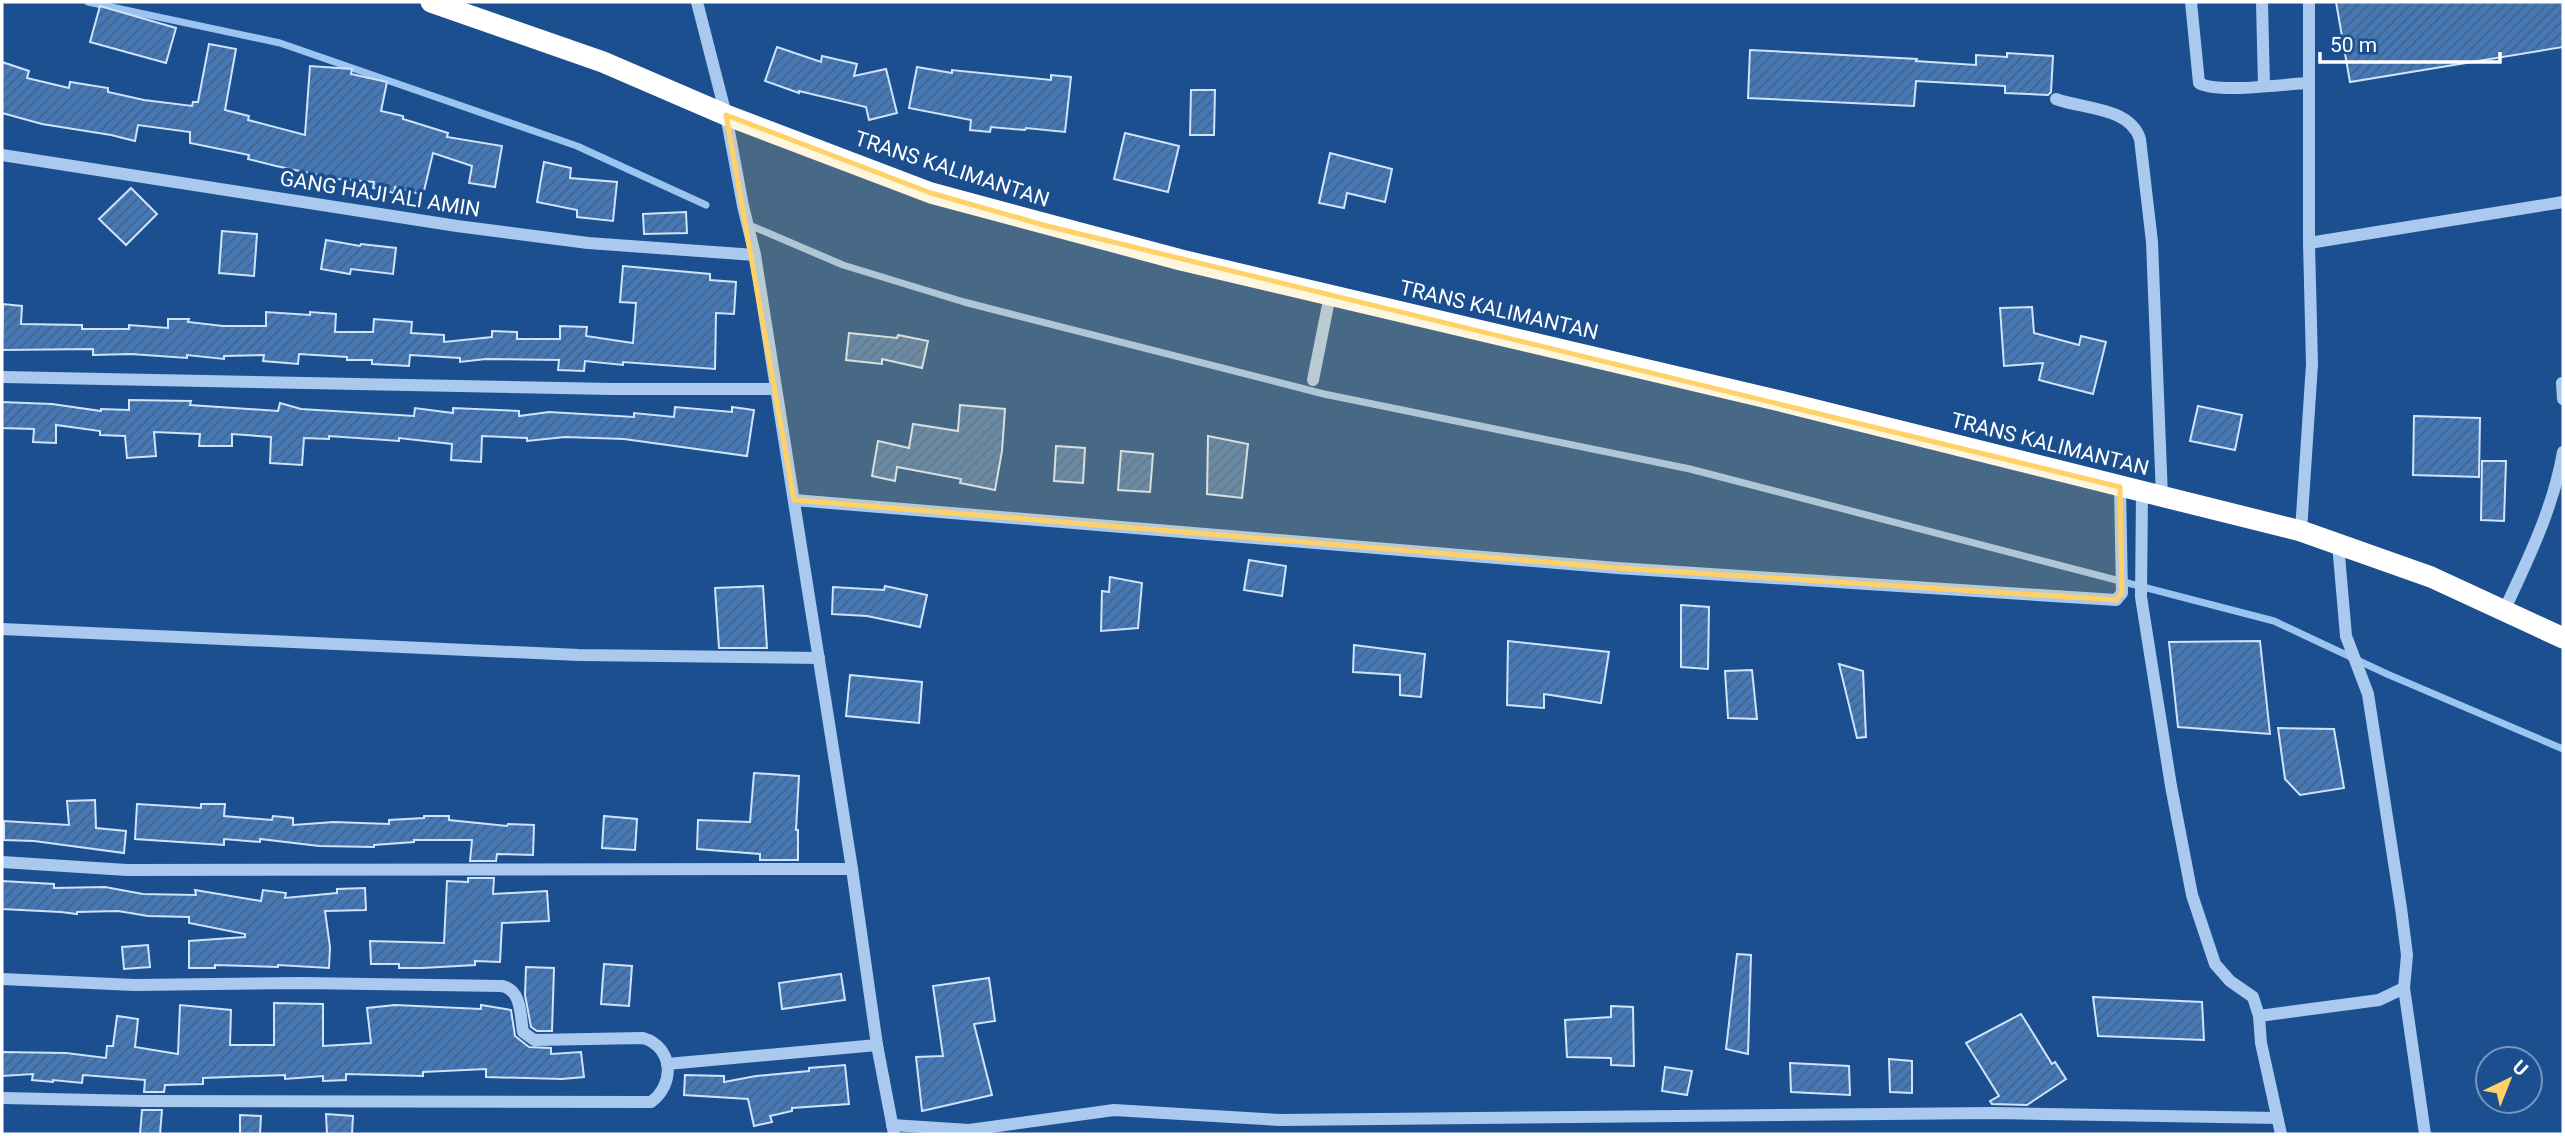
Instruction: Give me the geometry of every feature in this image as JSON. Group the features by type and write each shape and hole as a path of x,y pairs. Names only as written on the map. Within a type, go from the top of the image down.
{"highway":[{"name":"TRANS KALIMANTAN","path":"431,2 603,62 726,115 931,193 1087,236 1784,402 2301,531 2431,577 2563,638"}],"street":[{"path":"697,2 726,115 755,255 774,389 852,869 877,1045 893,1130 969,1130 1114,1110 1280,1120 1979,1114 2277,1118"},
{"path":"2191,2 2199,83 2217,88 2309,83"},
{"path":"2262,2 2264,86"},
{"path":"2301,531 2312,364 2309,2"},
{"path":"2056,99 2120,116 2137,128 2140,139 2152,242 2152,494 2141,597 2171,786 2192,895 2215,964 2230,981 2253,996 2281,1134"},
{"name":"GANG HAJI ALI AMIN","path":"2,155 457,226 587,243 755,255"},
{"path":"2309,243 2563,202"},
{"path":"1313,380 1330,295"},
{"path":"2,377 774,389"},
{"path":"2562,383 2563,399"},
{"path":"2504,611 2541,532 2558,481 2563,452"},
{"path":"794,500 1617,568 2109,600 2120,598 2122,588 2120,486"},
{"path":"2338,544 2346,636 2368,694 2407,955 2404,988 2426,1134"},
{"path":"2,629 579,655 819,658"},
{"path":"2,862 127,870 852,869"},
{"path":"2,979 134,985 302,983 502,986 517,993 523,1032 534,1040 643,1038 654,1041 663,1049 667,1063 665,1088 660,1096 651,1102 142,1101 2,1098"},
{"path":"2259,1016 2379,1000 2404,988"},
{"path":"667,1063 877,1045"}],"highlighted area":[{"path":"726,115 931,193 1047,226 2120,487 2122,593 2116,600 1617,568 794,500"}],"building":[{"path":"2336,2 2563,2 2563,47 2350,82"},
{"path":"100,6 176,28 166,63 90,42"},
{"path":"209,44 236,49 225,110 249,116 248,120 305,135 310,66 352,69 351,74 387,82 381,111 403,116 403,119 448,133 447,137 502,146 495,187 469,183 472,166 433,153 423,195 395,187 394,193 373,188 374,182 337,179 248,159 249,155 190,143 190,132 138,125 135,141 42,124 2,113 2,62 29,71 27,78 69,88 70,82 108,88 108,92 144,100 192,106 193,102 198,102"},
{"path":"777,47 821,62 822,56 857,64 854,76 886,69 897,113 869,120 866,107 799,93 765,81"},
{"path":"1750,50 1976,65 1976,55 2007,57 2007,53 2053,56 2051,92 2048,95 2005,93 2005,86 1916,81 1914,106 1748,98"},
{"path":"917,67 952,73 952,70 1051,80 1051,75 1071,77 1065,132 991,127 990,132 970,130 971,120 909,108"},
{"path":"1191,90 1215,90 1214,135 1190,135"},
{"path":"1125,133 1179,146 1168,192 1114,179"},
{"path":"1330,153 1392,169 1385,202 1347,193 1344,208 1319,203"},
{"path":"544,162 571,168 570,178 617,182 613,221 577,217 577,210 537,202"},
{"path":"131,188 157,214 126,245 99,219"},
{"path":"686,212 687,233 644,234 643,214"},
{"path":"222,231 257,234 254,276 219,273"},
{"path":"326,240 360,246 396,248 393,274 351,269 350,274 321,269"},
{"path":"623,266 710,274 710,280 736,282 734,314 716,313 715,369 585,361 584,371 558,370 559,360 486,359 460,362 460,358 410,355 409,366 372,364 372,360 347,360 347,357 299,354 298,364 263,361 264,355 224,356 224,359 187,355 187,358 131,354 93,355 93,349 2,350 3,304 22,306 21,324 82,325 82,329 129,329 129,325 168,328 168,319 189,319 188,322 223,326 266,326 266,312 310,315 310,312 336,314 335,332 373,332 374,319 412,322 411,333 444,335 444,342 492,337 492,331 517,332 517,339 560,339 560,326 587,327 586,336 633,343 636,303 620,302"},
{"path":"2032,307 2034,333 2079,345 2081,336 2106,342 2093,394 2039,380 2043,363 2004,366 2000,308"},
{"path":"849,333 897,338 898,335 928,341 922,368 882,359 882,364 846,360"},
{"path":"129,400 191,401 190,405 278,411 280,403 301,409 414,416 415,408 453,413 453,408 519,411 519,416 549,412 634,417 634,413 674,417 675,407 732,412 732,407 754,410 747,456 624,439 565,437 527,441 527,438 482,436 481,462 451,460 452,444 399,438 399,441 329,436 329,439 304,438 302,465 270,463 271,437 232,434 232,446 199,446 200,434 154,432 156,456 127,458 125,436 100,435 100,431 56,425 56,443 33,442 34,429 2,428 2,402 52,404 101,411 129,410"},
{"path":"960,405 1005,409 1002,451 995,490 960,483 961,479 897,467 895,481 872,476 878,441 909,448 913,424 958,431"},
{"path":"2198,406 2242,415 2235,450 2190,441"},
{"path":"2414,416 2480,418 2479,477 2413,475"},
{"path":"1208,436 1248,444 1242,498 1207,494"},
{"path":"1056,446 1085,448 1083,483 1054,481"},
{"path":"1121,451 1153,454 1150,492 1118,490"},
{"path":"2482,461 2506,461 2504,521 2481,520"},
{"path":"1249,560 1286,566 1282,596 1244,590"},
{"path":"1110,577 1142,583 1138,628 1101,631 1102,591 1109,592"},
{"path":"763,586 767,648 719,648 715,588"},
{"path":"885,586 927,595 920,627 867,616 832,614 833,587 884,590"},
{"path":"1681,605 1709,607 1708,669 1681,667"},
{"path":"1508,641 1609,652 1601,703 1544,694 1544,708 1507,705"},
{"path":"2260,641 2270,734 2178,727 2169,642"},
{"path":"1354,645 1425,654 1421,697 1400,695 1400,675 1353,672"},
{"path":"1839,664 1863,671 1866,737 1857,738"},
{"path":"1752,670 1757,719 1728,718 1725,671"},
{"path":"850,675 922,682 919,723 846,716"},
{"path":"2278,728 2334,729 2344,788 2300,795 2285,779"},
{"path":"754,773 799,776 796,830 798,860 760,860 760,854 697,849 698,820 750,822"},
{"path":"95,800 96,828 126,831 124,853 34,841 4,840 4,821 69,825 67,801"},
{"path":"137,804 201,808 201,804 225,804 224,816 272,820 273,816 293,818 293,825 334,822 389,824 389,820 449,816 449,820 507,826 534,825 533,855 497,854 496,861 470,861 472,840 414,840 374,847 319,846 260,839 260,842 224,839 224,845 135,839"},
{"path":"604,816 637,819 635,850 602,848"},
{"path":"468,878 494,878 493,894 547,891 549,921 502,923 500,962 475,961 475,965 422,968 399,968 399,964 371,964 370,941 444,943 447,881 468,882"},
{"path":"2,881 54,884 54,888 105,887 143,894 196,895 195,890 261,901 263,890 286,893 285,898 337,893 337,889 365,888 366,910 325,911 330,947 329,968 215,965 215,968 189,968 189,941 245,937 245,934 189,923 189,917 148,916 118,911 77,914 2,909"},
{"path":"148,945 150,967 124,969 122,947"},
{"path":"1737,954 1751,955 1748,1054 1726,1049"},
{"path":"604,964 632,966 629,1006 601,1004"},
{"path":"526,967 554,968 552,1031 537,1031 531,1027 525,995"},
{"path":"841,974 845,1000 782,1009 779,983"},
{"path":"989,978 995,1021 974,1024 992,1095 922,1111 916,1057 943,1056 933,986"},
{"path":"2093,997 2202,1002 2204,1040 2098,1036"},
{"path":"274,1003 323,1004 323,1046 371,1043 367,1008 395,1005 481,1009 481,1005 511,1010 515,1036 529,1047 551,1048 551,1054 581,1052 584,1077 486,1077 486,1069 423,1072 423,1076 346,1074 346,1080 323,1081 323,1076 285,1079 285,1075 203,1078 203,1084 165,1085 164,1092 144,1092 145,1080 83,1075 82,1083 32,1080 33,1074 2,1076 2,1052 66,1053 106,1058 107,1046 113,1046 117,1016 138,1019 135,1047 178,1054 180,1005 231,1010 230,1045 274,1045"},
{"path":"1611,1006 1633,1007 1634,1066 1611,1065 1611,1058 1567,1057 1565,1020 1611,1017"},
{"path":"2021,1014 2052,1064 2055,1062 2066,1079 2027,1105 1992,1104 1990,1101 1999,1096 1966,1043"},
{"path":"1889,1059 1912,1061 1912,1093 1890,1092"},
{"path":"1790,1063 1849,1066 1850,1095 1791,1092"},
{"path":"845,1065 849,1104 792,1108 792,1111 770,1116 772,1122 754,1126 748,1099 684,1095 685,1075 724,1076 724,1082"},
{"path":"1665,1067 1692,1071 1687,1095 1662,1091"},
{"path":"142,1110 162,1110 160,1134 140,1134"},
{"path":"326,1114 353,1116 352,1134 327,1134"},
{"path":"240,1115 261,1116 260,1134 240,1134"}],"waterway":[{"path":"88,2 280,43 577,146 706,205"},
{"path":"754,227 843,265 964,302 1324,394 1690,469 2274,621 2387,674 2563,749"}]}
